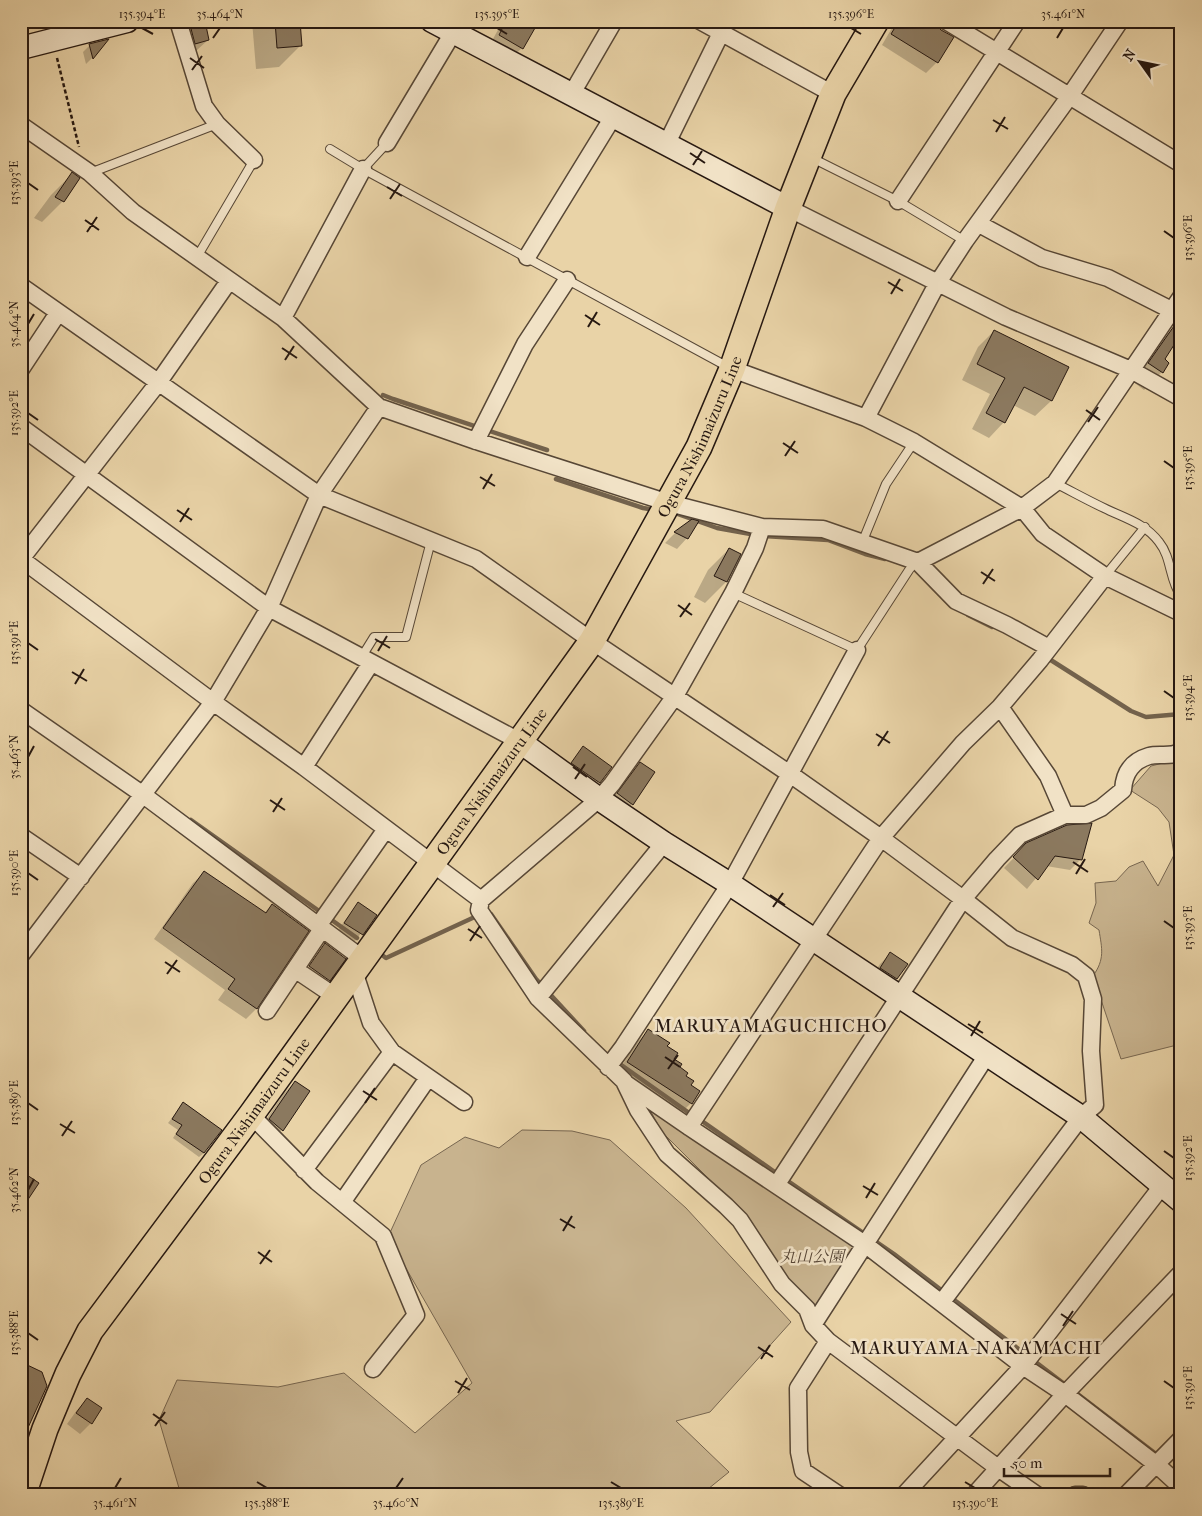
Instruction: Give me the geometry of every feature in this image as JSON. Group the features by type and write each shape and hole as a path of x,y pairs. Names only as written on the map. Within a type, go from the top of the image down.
{"main road":[{"name":"Ogura Nishimaizuru Line","path":"23,1495 68,1374 90,1331 336,997 592,641 699,447 732,369 788,208 833,94 876,21"}],"street":[{"path":"21,48 127,21"},
{"path":"178,21 204,106 217,124 254,160"},
{"path":"432,21 456,27 571,95 937,284 1006,317 1131,370 1181,398"},
{"path":"571,95 614,21"},
{"path":"700,21 833,94"},
{"path":"946,21 1181,164"},
{"path":"898,201 1017,21"},
{"path":"866,418 937,284 965,241 1069,97 1120,21"},
{"path":"387,143 456,27"},
{"path":"666,145 721,33"},
{"path":"528,257 613,117"},
{"path":"23,131 87,171 133,212 283,318 379,407 669,504 762,530 823,529 862,543 913,566 956,601 1007,625 1045,654"},
{"path":"283,318 363,169"},
{"path":"979,224 1042,258 1108,278 1176,313"},
{"path":"476,441 524,344 567,280"},
{"path":"229,281 158,383 21,559 213,702 304,767 432,864 482,911 543,991 624,1081 638,1110 667,1154 740,1220 782,1284 807,1309 813,1325 828,1341 998,1468 1038,1495"},
{"path":"21,286 319,495 476,559 592,641 882,838 1012,938 1072,965 1086,976 1093,1000 1091,1051 1095,1105 1081,1117 947,1295"},
{"path":"913,566 1022,508 1055,483 1131,370 1176,313 1181,297"},
{"path":"21,369 58,313"},
{"path":"732,369 866,418 914,442 1022,508 1043,534 1105,576 1181,613"},
{"path":"21,956 213,702 269,608 319,495 379,407"},
{"path":"21,427 269,608 519,741 664,843 730,884 1081,1117 1181,1201"},
{"path":"482,911 599,799 612,784 675,696 733,593 756,548 762,530"},
{"path":"694,1120 812,940 882,838 963,743 1000,707 1045,654 1105,576"},
{"path":"610,1064 730,884 857,650"},
{"path":"304,767 366,661"},
{"path":"1000,707 1048,776 1065,815"},
{"path":"21,710 322,922 359,965 371,1023 392,1052 464,1102"},
{"path":"781,1178 963,899 997,859 1020,835 1065,815 1086,815 1101,808 1124,790 1124,778 1131,766 1149,756 1175,755 1181,751"},
{"path":"267,1011 296,970 322,922 386,830"},
{"path":"21,836 81,877"},
{"path":"543,991 664,843"},
{"path":"296,970 336,997"},
{"path":"304,1170 392,1052"},
{"path":"813,1325 987,1055"},
{"path":"343,1201 428,1078"},
{"path":"624,1081 694,1120 781,1178 866,1245 947,1295 1161,1461 1181,1487"},
{"path":"250,1115 304,1170 384,1236 416,1315 373,1369"},
{"path":"904,1495 1029,1358 1162,1186"},
{"path":"974,1495 1070,1389 1181,1273"},
{"path":"828,1341 798,1388 799,1452 804,1471 839,1495"},
{"path":"1126,1495 1181,1439"},
{"path":"1075,1495 1083,1495"}],"lane":[{"path":"87,171 217,124"},
{"path":"363,169 387,143"},
{"path":"330,149 363,169 732,369"},
{"path":"808,156 898,201 965,241"},
{"path":"197,258 254,160"},
{"path":"862,543 886,484 914,442"},
{"path":"1055,483 1145,527 1160,543 1168,556 1177,591 1181,596"},
{"path":"1105,576 1145,527"},
{"path":"366,661 374,636 406,637 432,541"},
{"path":"733,593 857,650 913,566"}],"path":[{"path":"53,39 87,171"}],"green space":[{"path":"1179,759 1181,761 1181,1044 1121,1059 1093,976 1102,954 1099,930 1089,923 1096,903 1095,883 1116,881 1129,867 1143,861 1158,886 1174,855 1169,822 1158,808 1130,790 1151,766"},
{"name":"丸山公園","path":"645,1101 862,1246 816,1312 785,1278 746,1216 662,1132"},
{"path":"522,1130 572,1131 610,1140 686,1208 791,1322 710,1412 676,1421 729,1472 708,1489 718,1495 181,1495 159,1420 177,1380 278,1387 344,1373 415,1433 472,1383 388,1237 421,1165 465,1137 499,1148"}],"building":[{"path":"189,21 205,21 209,40 195,44"},
{"path":"275,21 300,21 302,46 277,48"},
{"path":"506,21 539,21 523,49 499,35"},
{"path":"899,21 933,21 941,30 954,37 938,63 891,34"},
{"path":"109,39 93,59 89,44"},
{"path":"72,172 80,178 64,202 55,197"},
{"path":"1174,326 1181,330 1181,334 1165,359 1169,363 1163,373 1148,363"},
{"path":"994,330 1069,367 1052,401 1024,387 1005,423 986,413 1005,378 977,364"},
{"path":"692,519 699,521 688,539 674,532"},
{"path":"729,548 741,554 727,582 714,576"},
{"path":"583,746 612,767 600,783 571,763"},
{"path":"640,762 655,772 633,805 617,793"},
{"path":"1092,823 1082,860 1055,856 1038,880 1013,857 1026,843 1067,825"},
{"path":"204,871 266,913 272,904 309,931 257,1009 228,989 235,979 163,928"},
{"path":"358,902 377,915 363,935 344,923"},
{"path":"325,943 346,959 330,981 309,966"},
{"path":"890,952 908,964 897,979 880,968"},
{"path":"648,1029 670,1043 667,1046 678,1053 674,1059 682,1064 680,1067 688,1073 686,1076 694,1081 691,1085 700,1091 692,1104 627,1062"},
{"path":"295,1081 310,1091 283,1131 269,1119"},
{"path":"183,1102 222,1130 204,1153 176,1134 182,1125 172,1119"},
{"path":"21,1171 39,1183 21,1210"},
{"path":"21,1362 42,1372 47,1386 21,1443"},
{"path":"87,1398 102,1408 92,1424 76,1413"}],"waterway":[{"path":"383,395 547,450"},
{"path":"556,479 643,508 655,510"},
{"path":"672,512 717,528 756,535"},
{"path":"764,536 828,540 865,554 885,559"},
{"path":"968,615 992,627"},
{"path":"1046,657 1131,711 1146,717 1181,714"},
{"path":"191,820 357,938"},
{"path":"491,914 536,979 584,1031"},
{"path":"378,952 386,958 479,915"},
{"path":"617,1062 692,1115"},
{"path":"699,1119 779,1175"},
{"path":"785,1179 894,1254 1067,1386"},
{"path":"1075,1392 1160,1457"}],"district":[{"name":"MARUYAMAGUCHICHO","path":"771,1026"},
{"name":"MARUYAMA-NAKAMACHI","path":"976,1348"}]}
